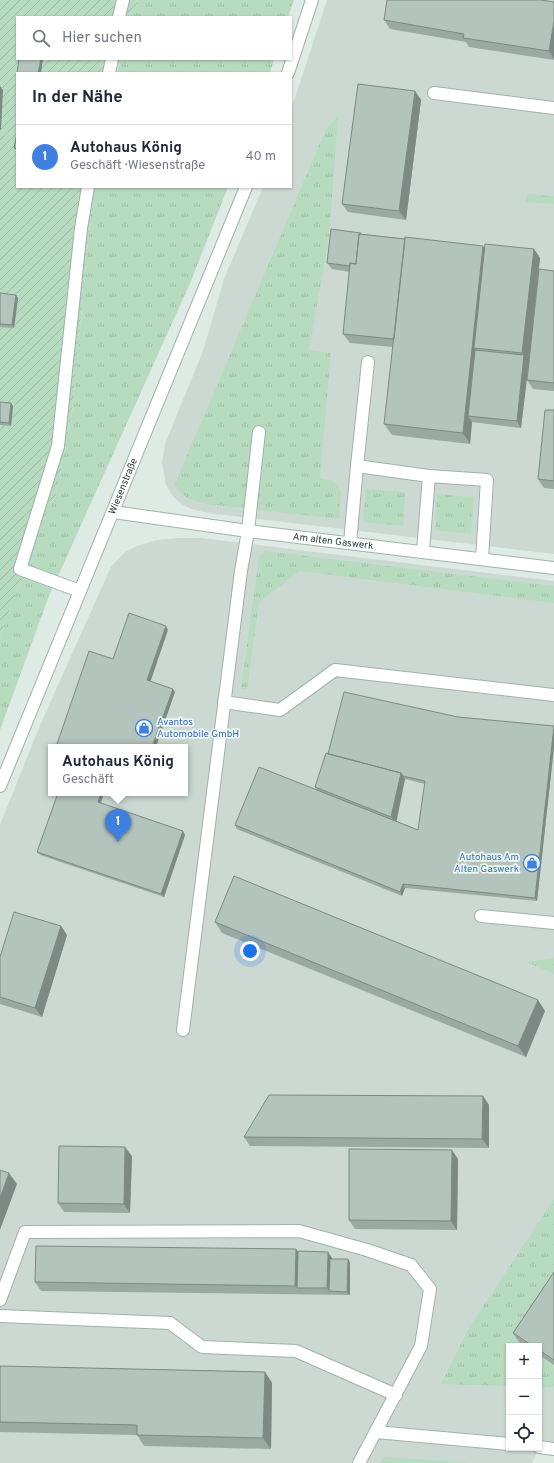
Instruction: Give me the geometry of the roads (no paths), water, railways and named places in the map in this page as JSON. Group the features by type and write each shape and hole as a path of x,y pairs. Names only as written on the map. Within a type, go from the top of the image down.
{"street":[{"path":"119,16 123,0"},
{"path":"288,72 312,0"},
{"path":"109,72 112,60"},
{"path":"434,93 554,108"},
{"path":"80,591 20,569 58,446 81,228 88,188"},
{"name":"Wiesenstraße","path":"0,786 246,188"},
{"path":"350,543 368,362"},
{"path":"183,1030 241,571 248,531 259,432"},
{"path":"357,466 429,476 487,480 482,558"},
{"path":"423,551 429,476"},
{"name":"Am alten Gaswerk","path":"113,512 248,531 482,558 554,568"},
{"path":"224,702 280,710 335,670 554,695"},
{"path":"481,916 554,923"},
{"path":"0,1300 25,1232 299,1231 367,1250 411,1265 430,1289 421,1346 396,1395 358,1463"},
{"path":"0,1316 170,1323 202,1347 296,1351 396,1395"},
{"path":"376,1432 506,1444"},
{"path":"542,1447 554,1449"}],"place":[{"name":"Avantos Automobile GmbH","path":"144,728"},
{"name":"Autohaus König","path":"118,842"},
{"name":"Autohaus Am Alten Gaswerk","path":"532,863"}]}
